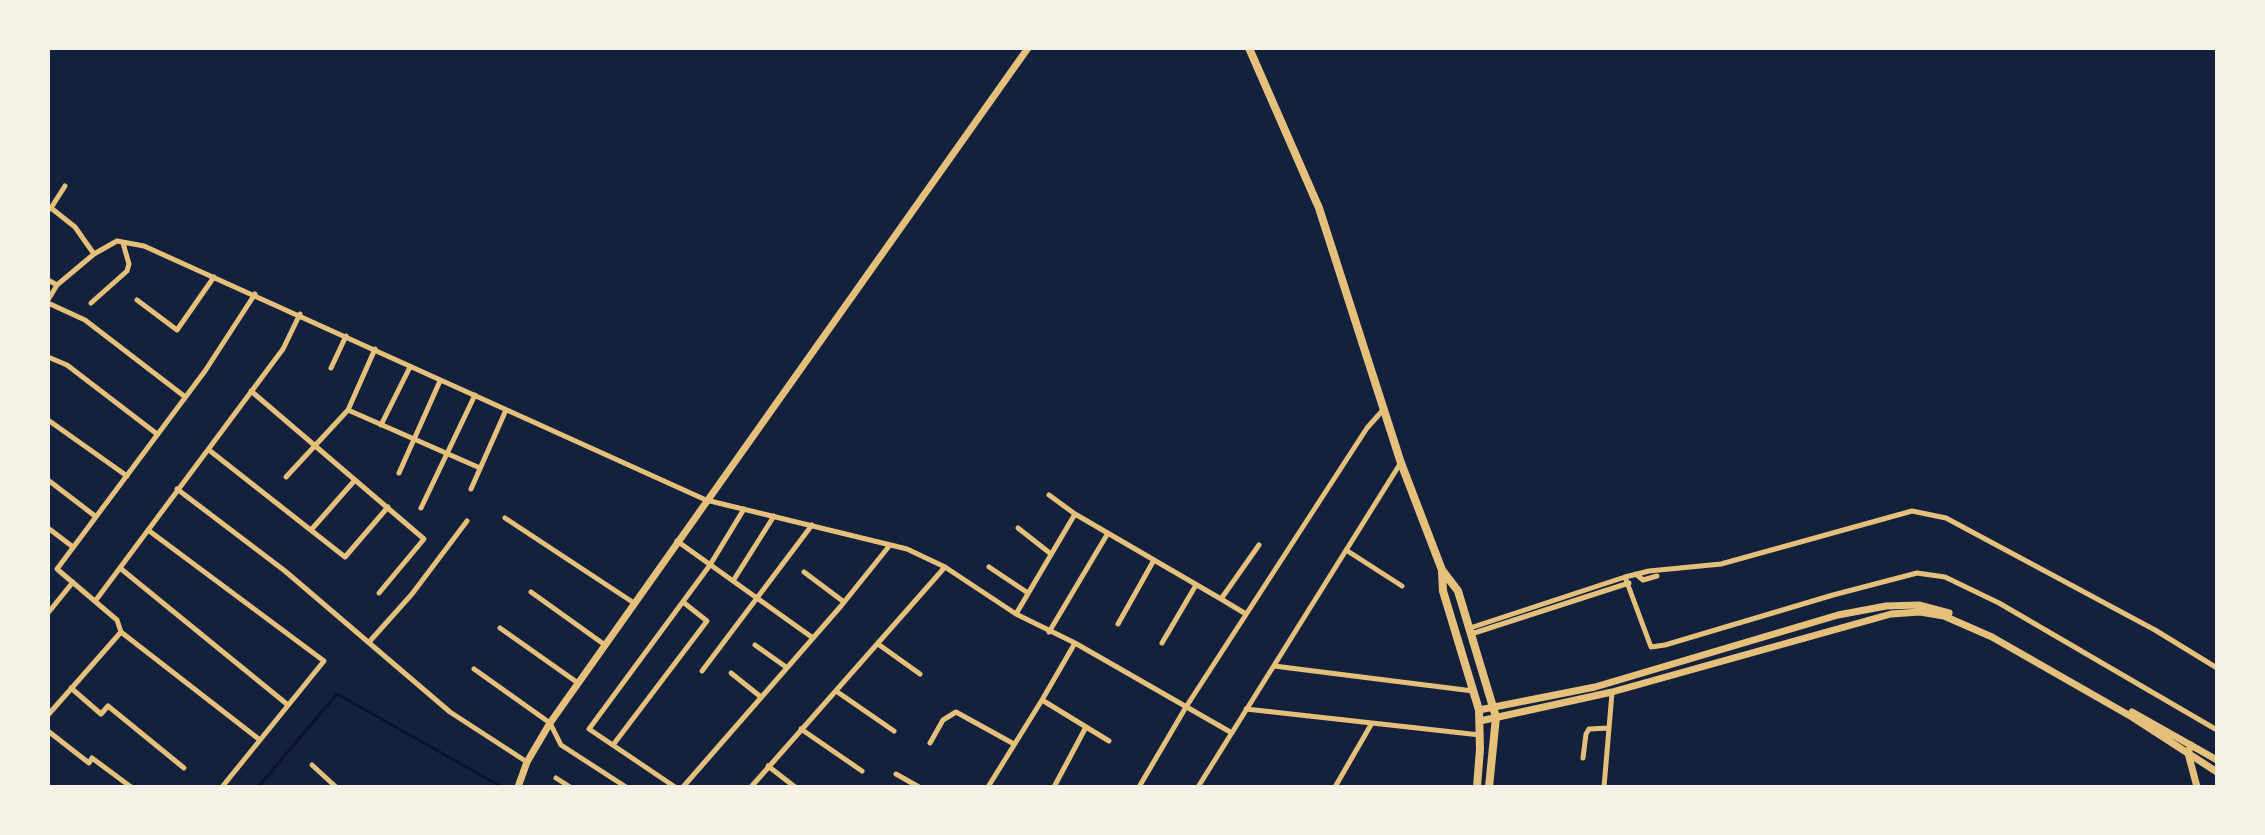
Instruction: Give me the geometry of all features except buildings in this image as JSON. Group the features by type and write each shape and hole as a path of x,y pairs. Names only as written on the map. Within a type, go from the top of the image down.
{"main road":[{"path":"518,787 527,762 550,723 1028,48"},
{"path":"1249,48 1319,208 1401,463 1442,570 1458,591 1496,717 1489,787"},
{"path":"1442,570 1443,591 1479,710 1477,787"},
{"path":"1479,710 1595,687 1838,615 1886,606 1919,605 1947,612 1996,635 2190,749 2217,772"},
{"path":"1480,721 1612,692 1799,637 1891,614 1920,612 1944,616 1992,637 2190,749 2217,760"},
{"path":"2190,749 2197,787"}],"street":[{"path":"65,186 50,209 75,227 94,254"},
{"path":"184,396 85,320 48,302 57,285 94,254 117,241 144,246 255,294 706,500 907,549 945,567 1016,614 1075,643 1232,733"},
{"path":"91,303 127,271 129,264 123,242"},
{"path":"137,300 177,330 214,277"},
{"path":"48,280 57,285"},
{"path":"255,294 226,342 57,569 117,620 121,632 260,740"},
{"path":"96,600 283,349 300,314"},
{"path":"331,368 346,336"},
{"path":"286,477 348,410 375,349"},
{"path":"48,357 67,365 157,434"},
{"path":"381,425 410,367"},
{"path":"399,473 440,381"},
{"path":"251,391 424,539 379,593"},
{"path":"421,508 475,395"},
{"path":"1139,787 1246,614 1367,428 1384,409"},
{"path":"348,410 480,468"},
{"path":"471,489 506,410"},
{"path":"48,420 127,476"},
{"path":"209,450 345,557 388,507"},
{"path":"1198,787 1401,463"},
{"path":"48,480 95,516"},
{"path":"311,530 355,480"},
{"path":"177,489 285,571 450,712 527,762"},
{"path":"1049,495 1075,514 1246,614"},
{"path":"675,787 589,729 710,565 744,509"},
{"path":"1470,631 1627,580 1636,574 1721,564 1912,511 1946,518 2155,630 2217,668"},
{"path":"1016,614 1075,514"},
{"path":"733,581 774,516"},
{"path":"505,518 634,603"},
{"path":"370,641 412,594 467,521"},
{"path":"702,671 812,525"},
{"path":"48,528 73,547"},
{"path":"1018,528 1051,554"},
{"path":"148,530 324,661 222,787"},
{"path":"1049,632 1108,533"},
{"path":"677,541 813,638"},
{"path":"683,787 891,544"},
{"path":"1221,599 1259,545"},
{"path":"1346,550 1402,586"},
{"path":"1118,624 1154,560"},
{"path":"751,787 945,567"},
{"path":"989,567 1028,593"},
{"path":"120,568 288,705"},
{"path":"804,572 844,602"},
{"path":"1627,580 1651,647 1917,573 1945,577 1999,603 2217,730"},
{"path":"1636,574 1643,580 1657,576"},
{"path":"48,613 73,582"},
{"path":"1162,643 1196,585"},
{"path":"531,592 605,645"},
{"path":"613,745 707,621 683,602"},
{"path":"500,628 579,684"},
{"path":"48,715 121,632"},
{"path":"988,787 1075,643"},
{"path":"878,644 920,674"},
{"path":"755,645 786,667"},
{"path":"1274,666 1474,692"},
{"path":"474,669 550,723 561,745 626,787"},
{"path":"731,673 761,697"},
{"path":"71,688 101,714 108,706 184,768"},
{"path":"836,691 894,731"},
{"path":"1604,787 1612,692"},
{"path":"1042,700 1109,741"},
{"path":"1246,709 1480,735"},
{"path":"930,743 943,720 956,712 1014,744"},
{"path":"1335,787 1372,723"},
{"path":"1054,787 1086,727"},
{"path":"1583,758 1589,729 1609,728"},
{"path":"801,729 862,771"},
{"path":"48,731 89,763 92,758 131,787"},
{"path":"312,765 336,787"},
{"path":"768,766 795,787"},
{"path":"896,774 919,787"},
{"path":"556,778 570,787"}],"waterway":[{"path":"258,787 337,694 502,787"}]}
